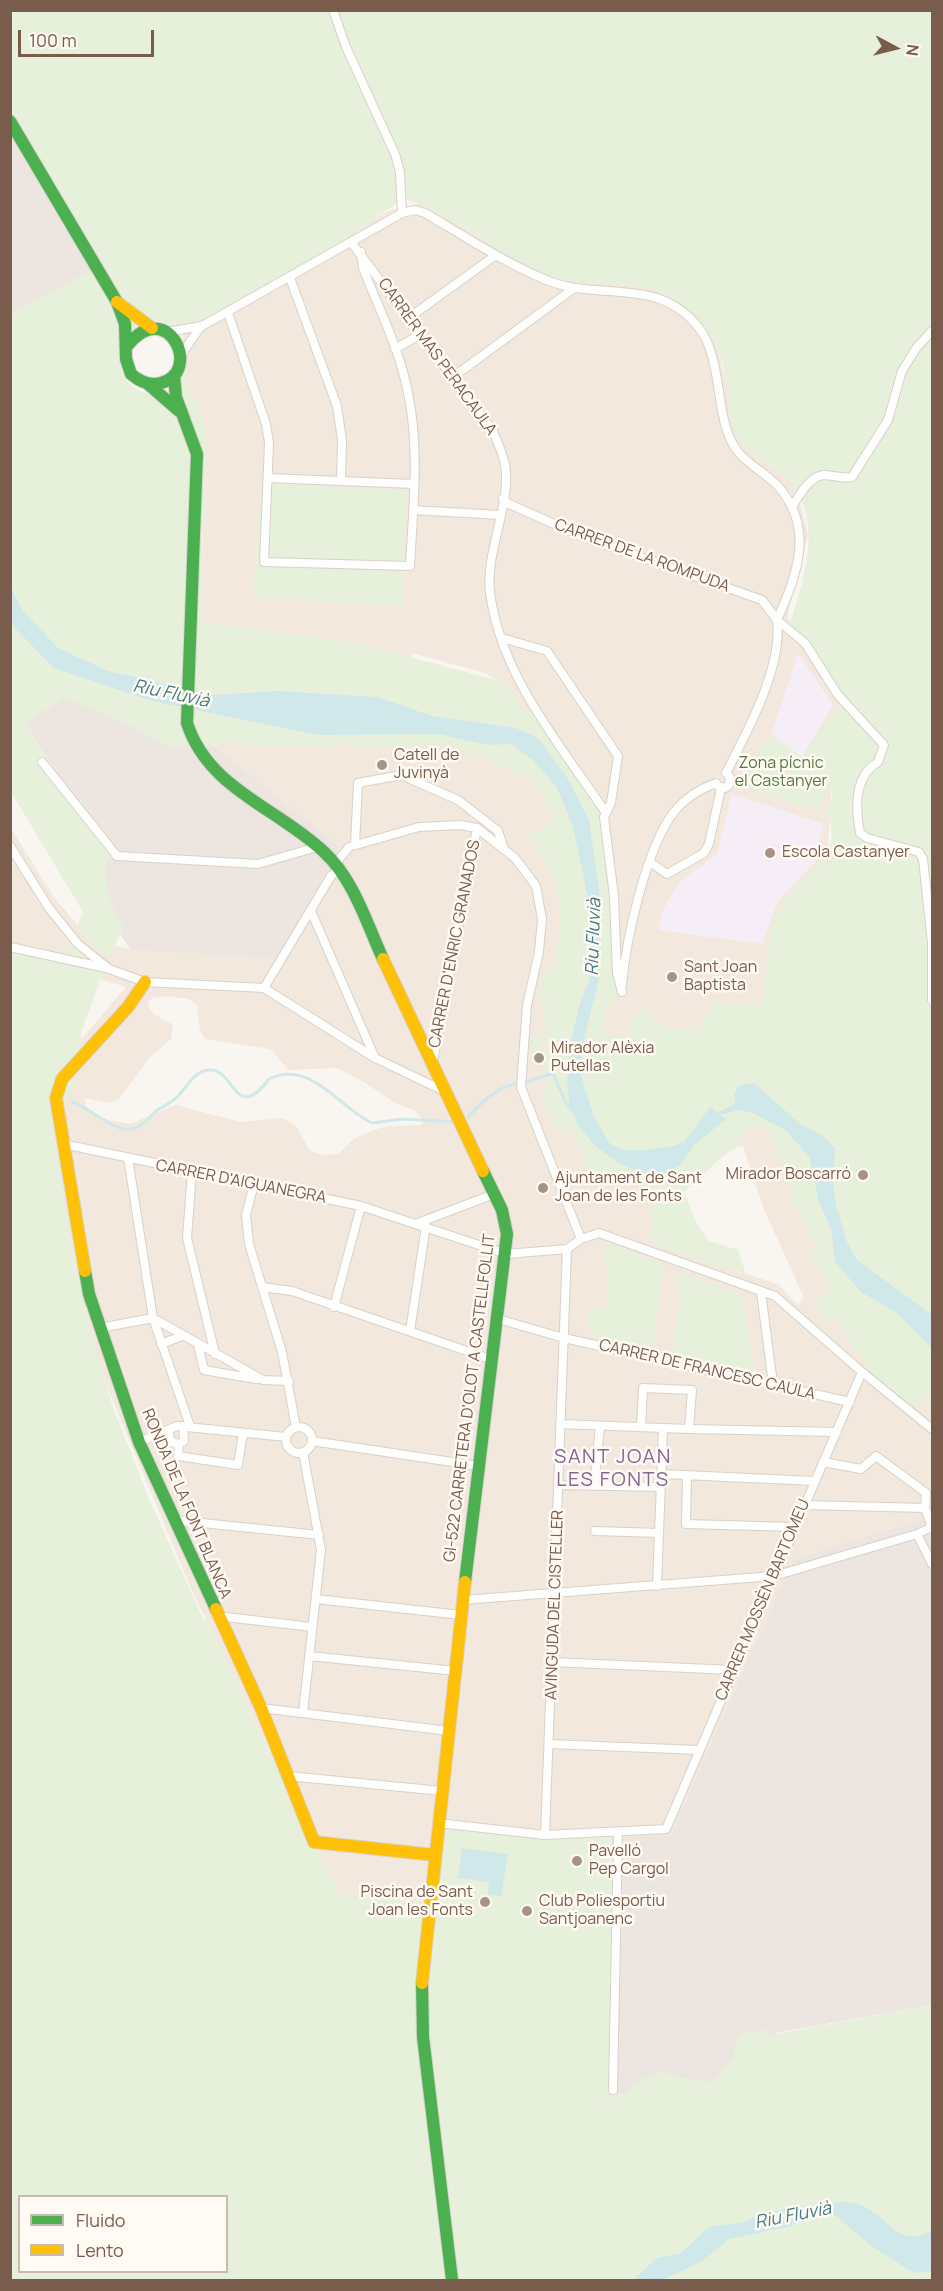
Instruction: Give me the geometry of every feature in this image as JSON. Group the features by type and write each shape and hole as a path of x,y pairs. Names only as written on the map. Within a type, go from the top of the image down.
{"street":[{"path":"333,10 346,47 395,154 400,172 402,213"},
{"path":"10,121 117,302 125,324 127,346 125,358 129,370 137,379 148,384 165,382 174,375 181,355 202,326"},
{"path":"117,302 152,328 167,332 202,326 402,213 415,210 425,213 496,255 545,280 573,289 638,292 658,297 689,317 709,345 730,438 738,452 775,483 793,505 801,530 798,562 777,620 777,645 757,711 726,773 717,776 719,785 709,844 704,853 667,874 650,862"},
{"name":"CARRER MAS PERACAULA","path":"351,242 362,252 453,377 492,431 500,447 506,477 490,590 502,638 520,682 606,813"},
{"path":"228,313 266,424 268,494 264,562 410,566 413,510 411,410 395,349 363,268 362,252"},
{"path":"410,318 496,255"},
{"path":"290,278 337,406 342,440 341,481"},
{"path":"453,377 573,289"},
{"path":"127,346 140,331 152,328"},
{"path":"793,505 807,484 816,477 824,475 852,477 888,420 902,371 917,347 933,331"},
{"path":"167,332 179,344 181,355"},
{"path":"395,349 421,334"},
{"name":"GI-522 CARRETERA D'OLOT A CASTELLFOLLIT","path":"174,375 180,412 195,444 198,470 189,653 188,732 197,751 221,776 317,847 338,866 433,1061 502,1210 507,1234 461,1615 422,1979 423,2037 452,2280"},
{"name":"GI-522 CARRETERA D'OLOT A CASTELLFOLLIT","path":"148,384 180,412"},
{"path":"268,478 413,484"},
{"name":"CARRER DE LA ROMPUDA","path":"503,498 507,503 581,536 762,600 777,620 805,643 838,695 884,744 878,762 867,769 860,781 858,821 860,833 867,838 920,852 923,859 932,943 933,1000"},
{"path":"413,510 500,515"},
{"path":"502,638 547,651 618,756 611,803 604,817 614,896 617,973 622,992 627,945 650,862 674,812 700,789 719,785"},
{"path":"42,762 117,856 258,864 317,847"},
{"path":"355,845 358,783 401,775 458,800 498,831 504,849"},
{"path":"264,988 349,847 419,827 460,825 477,828 504,849 515,858 536,886 542,919 539,952 527,1005 521,1087 581,1239"},
{"name":"CARRER D'ENRIC GRANADOS","path":"433,1061 477,828"},
{"path":"10,846 56,917 78,944 109,969"},
{"path":"311,911 375,1058"},
{"path":"10,947 109,969 145,982 264,988 375,1058 446,1092"},
{"name":"RONDA DE LA FONT BLANCA","path":"145,982 128,1007 62,1079 56,1098 89,1294 100,1328 139,1442 261,1708 314,1842 434,1855"},
{"name":"CARRER D'AIGUANEGRA","path":"63,1144 361,1206 422,1224 506,1254"},
{"path":"128,1158 153,1318 186,1426 184,1441 179,1444 171,1442 168,1430"},
{"path":"192,1172 187,1238 215,1354"},
{"path":"254,1184 246,1215 249,1244 289,1381 296,1427"},
{"path":"410,1331 422,1224 494,1194"},
{"path":"334,1307 361,1206"},
{"path":"506,1254 567,1249 581,1239 598,1233 775,1296 862,1372 933,1429"},
{"name":"AVINGUDA DEL CISTELLER","path":"545,1835 560,1485 560,1424 567,1249"},
{"path":"262,1287 292,1291 493,1360"},
{"path":"761,1292 773,1384"},
{"path":"100,1328 153,1318 263,1380"},
{"name":"CARRER DE FRANCESC CAULA","path":"498,1319 564,1338 850,1402"},
{"path":"161,1344 182,1336"},
{"path":"198,1345 204,1370 263,1380 289,1381"},
{"name":"CARRER MOSSÈN BARTOMEU","path":"618,1833 666,1829 862,1372"},
{"path":"641,1427 643,1388 692,1390 689,1428"},
{"path":"560,1424 837,1432"},
{"path":"139,1442 168,1430 186,1426 286,1437"},
{"path":"594,1486 600,1426"},
{"path":"296,1427 304,1428 310,1433 312,1441 309,1448 303,1452 294,1452 288,1446 286,1437 296,1427"},
{"path":"657,1586 663,1428"},
{"path":"179,1444 178,1456 237,1465 243,1432"},
{"path":"312,1441 479,1466"},
{"path":"303,1452 321,1550 303,1713"},
{"path":"463,1600 774,1576 917,1534 932,1527 925,1508 926,1492 876,1456 861,1469 823,1462"},
{"path":"662,1474 814,1481"},
{"path":"687,1475 686,1524 796,1527"},
{"path":"560,1485 661,1487"},
{"path":"805,1505 925,1508"},
{"path":"173,1520 320,1535"},
{"path":"595,1531 659,1533"},
{"path":"917,1534 933,1564"},
{"path":"316,1599 461,1615"},
{"path":"217,1616 312,1627"},
{"path":"309,1656 456,1671"},
{"path":"552,1662 733,1670"},
{"path":"261,1708 449,1731"},
{"path":"550,1744 699,1750"},
{"path":"288,1776 442,1791"},
{"path":"438,1823 545,1835 618,1833 613,2090"}],"shaded area":[{"path":"10,131 91,271 11,315 10,315"},
{"path":"423,203 685,299 711,326 745,448 793,476 808,535 787,618 818,648 848,694 832,778 827,866 766,1005 698,1031 647,1026 633,1046 599,1036 608,893 505,686 485,673 412,653 411,667 181,636 169,422 185,324 390,210"},
{"path":"798,653 833,705 802,757 771,735"},
{"path":"60,695 172,740 214,746 340,847 279,959 130,949 111,920 100,876 99,844 21,716"},
{"path":"440,738 521,762 554,804 559,852 563,974 536,1001 558,1005 650,1182 654,1244 777,1284 798,1305 804,1298 763,1207 739,1134 764,1122 853,1328 932,1396 932,1516 793,1559 670,1835 611,2103 526,2068 440,1904 339,1894 192,1591 88,1341 45,1098 45,1081 126,987 11,954 10,827 54,897 89,939 130,949 340,847 214,746 231,740","holes":["168,996 188,999 197,1005 200,1031 205,1039 270,1049 289,1070 337,1068 364,1082 397,1104 414,1110 424,1121 420,1125 389,1126 373,1130 354,1139 339,1153 328,1155 318,1154 309,1149 296,1126 283,1118 240,1122 176,1105 130,1124 98,1118 86,1107 85,1098 110,1103 119,1099 151,1056 171,1039 173,1025 154,1014 148,1006 149,1001"]},
{"path":"732,794 823,824 815,862 777,902 762,944 658,930 664,908 679,883 717,854"},
{"path":"932,1516 932,2005 776,2033 721,2081 611,2103 625,1838 670,1835 793,1559"}],"green space":[{"name":"Zona pícnic el Castanyer","path":"11,11 932,11 932,1396 930,1394 912,1408 875,1378 842,1329 845,1328 838,1318 826,1324 814,1302 832,1289 819,1265 807,1256 820,1251 793,1200 797,1198 767,1129 758,1127 739,1133 742,1146 719,1159 684,1191 697,1224 709,1241 738,1250 746,1274 653,1244 650,1186 609,1183 608,1175 591,1179 583,1158 586,1156 583,1150 580,1150 569,1128 559,1132 542,1098 547,1097 543,1087 546,1086 545,1022 543,1021 544,1009 549,1004 535,1001 545,970 558,970 554,969 559,934 558,898 552,875 529,834 550,824 549,818 553,814 528,772 519,775 486,759 440,743 401,748 383,745 368,749 338,742 337,747 187,744 173,750 135,728 65,698 25,723 73,801 117,856 106,862 106,880 115,911 124,927 109,957 76,930 83,912 11,792 10,315 91,270 11,131","holes":["402,199 415,202 449,219 534,271 568,281 641,287 675,299 686,306 704,325 717,347 725,372 732,423 740,441 750,452 783,476 797,492 805,510 808,530 805,572 787,633 806,651 841,703 802,757 771,735 740,786 817,810 832,784 832,798 826,812 831,828 830,842 824,856 783,904 776,917 768,949 763,1005 713,1002 698,1031 668,1028 640,1008 627,1026 633,1029 628,1038 603,1031 605,1011 613,1002 616,992 612,894 602,820 596,803 535,714 527,714 507,683 358,643 202,622 207,437 199,405 189,392 186,365 181,379 172,388 161,393 148,393 137,389 127,381 121,368 120,352 148,328 174,335 339,244"]},
{"path":"261,483 406,490 403,606 253,598"},
{"path":"11,943 66,953 69,944 104,969 82,1030 74,1084 63,1108 57,1149 62,1191 89,1328 112,1405 150,1501 204,1621 206,1620 339,1894 438,1904 444,1824 545,1835 618,1833 613,2090 606,2097 625,2093 632,2085 658,2071 683,2078 713,2082 732,2058 740,2034 766,2029 768,2032 766,2036 932,2005 932,2280 11,2280"},
{"path":"532,1036 543,1037 542,1064 531,1063"},
{"path":"605,1241 663,1265 653,1351 590,1337 589,1310 608,1305"},
{"path":"677,1271 742,1295 755,1373 672,1355 679,1303"}],"water":[{"name":"Riu Fluvià","path":"10,586 22,610 58,648 108,671 214,695 276,691 377,697 432,716 516,728 538,738 568,779 589,820 600,898 600,976 579,1069 594,1117 610,1144 624,1150 646,1150 674,1146 684,1142 710,1107 717,1113 736,1103 734,1095 738,1086 754,1083 801,1125 820,1134 835,1147 833,1185 836,1206 847,1242 857,1260 932,1315 932,1348 897,1313 861,1292 835,1262 831,1229 819,1202 809,1157 787,1131 753,1113 737,1110 720,1115 726,1119 695,1144 680,1165 665,1174 642,1173 617,1162 594,1145 578,1125 570,1108 567,1083 570,1045 580,1003 589,982 593,928 573,826 556,786 533,760 511,744 487,745 438,734 318,735 152,701 54,668 11,624"},
{"path":"462,1848 508,1854 501,1896 488,1895 489,1882 458,1878"},
{"name":"Riu Fluvià","path":"844,2202 858,2204 870,2210 898,2232 907,2236 918,2236 932,2231 932,2271 914,2273 870,2245 835,2215 823,2211 789,2227 729,2239 702,2261 662,2280 633,2280 657,2258 681,2253 709,2227 746,2222 758,2215 793,2207"}],"waterway":[{"path":"72,1102 120,1128 132,1129 174,1100 195,1076 209,1070 217,1071 242,1096 249,1097 258,1092 269,1079 284,1075 298,1075 324,1088 372,1123 403,1119 455,1122"},
{"path":"526,1082 553,1073 571,1109"},
{"path":"468,1117 490,1096 517,1083"}],"traffic: fast":[{"path":"10,121 117,302 125,324 126,359 131,374 153,384 161,383 174,376 179,365 180,353 175,341 167,332 155,329 142,332 127,346"},
{"path":"174,375 176,397 197,454 187,723 197,746 227,781 306,837 334,863 351,888 383,959"},
{"path":"148,384 179,411"},
{"path":"465,1582 507,1234 502,1210 483,1171"},
{"path":"85,1271 89,1294 139,1442 216,1609"},
{"path":"422,1983 423,2037 452,2280"}],"traffic: slow":[{"path":"117,302 152,328"},
{"path":"383,959 483,1171"},
{"path":"85,1271 56,1098 62,1079 128,1007 145,982"},
{"path":"422,1983 465,1582"},
{"path":"216,1609 261,1708 314,1842 434,1855"}],"place":[{"name":"Catell de Juvinyà","path":"382,765"},
{"name":"Escola Castanyer","path":"770,853"},
{"name":"Sant Joan Baptista","path":"672,977"},
{"name":"Mirador Alèxia Putellas","path":"539,1058"},
{"name":"Mirador Boscarró","path":"863,1175"},
{"name":"Ajuntament de Sant Joan de les Fonts","path":"543,1188"},
{"name":"Pavelló Pep Cargol","path":"577,1861"},
{"name":"Piscina de Sant Joan les Fonts","path":"485,1902"},
{"name":"Club Poliesportiu Santjoanenc","path":"527,1911"}],"district":[{"name":"SANT JOAN LES FONTS","path":"613,1468"}]}
